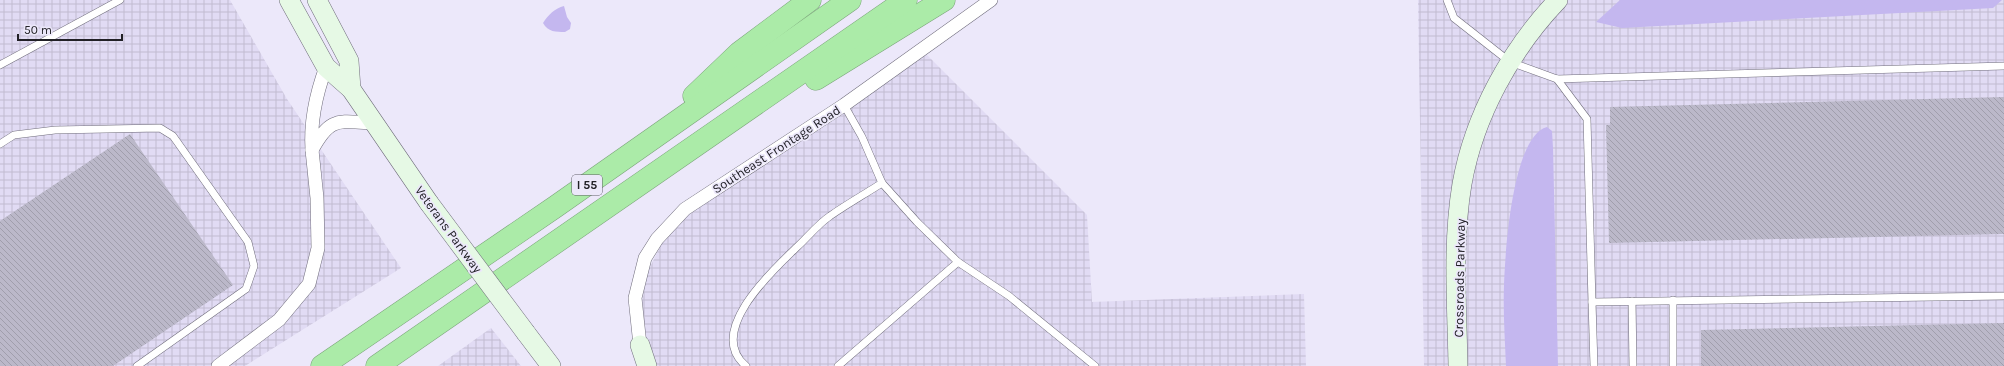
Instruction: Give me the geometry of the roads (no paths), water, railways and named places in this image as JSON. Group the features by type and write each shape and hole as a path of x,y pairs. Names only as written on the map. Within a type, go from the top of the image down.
{"highway":[{"path":"634,152 739,53 810,0"},
{"name":"I 55","path":"322,366 634,152 850,0"},
{"name":"I 55","path":"377,366 906,0"},
{"path":"653,176 904,26 944,0"}],"main road":[{"name":"Veterans Parkway","path":"289,0 326,67 351,89 429,203 551,366"},
{"name":"Veterans Parkway","path":"317,0 349,61 351,89"},
{"name":"Crossroads Parkway","path":"1458,366 1456,247 1462,183 1477,126 1510,62 1545,13 1558,0"},
{"path":"640,345 640,366"},
{"path":"640,345 647,366"}],"street":[{"name":"Southeast Frontage Road","path":"640,345 635,298 645,258 657,239 684,209 844,105 991,0"},
{"path":"218,366 279,320 309,284 318,248 317,198 310,130 314,107 326,67"},
{"path":"312,150 320,134 330,125 341,122 374,123"}],"lane":[{"path":"0,65 120,0"},
{"path":"1447,0 1454,18 1510,62 1557,79 2004,66"},
{"path":"1557,79 1587,119 1594,366"},
{"path":"844,105 862,137 882,183 917,222 958,262 1009,296 1095,366"},
{"path":"0,144 14,135 55,130 160,128 173,136 248,242 254,266 246,289 137,366"},
{"path":"746,366 741,362 734,348 734,332 741,312 764,279 829,216 882,183"},
{"path":"838,366 958,262"},
{"path":"1592,302 2004,296"},
{"path":"1673,300 1673,366"},
{"path":"1632,301 1633,366"}]}
